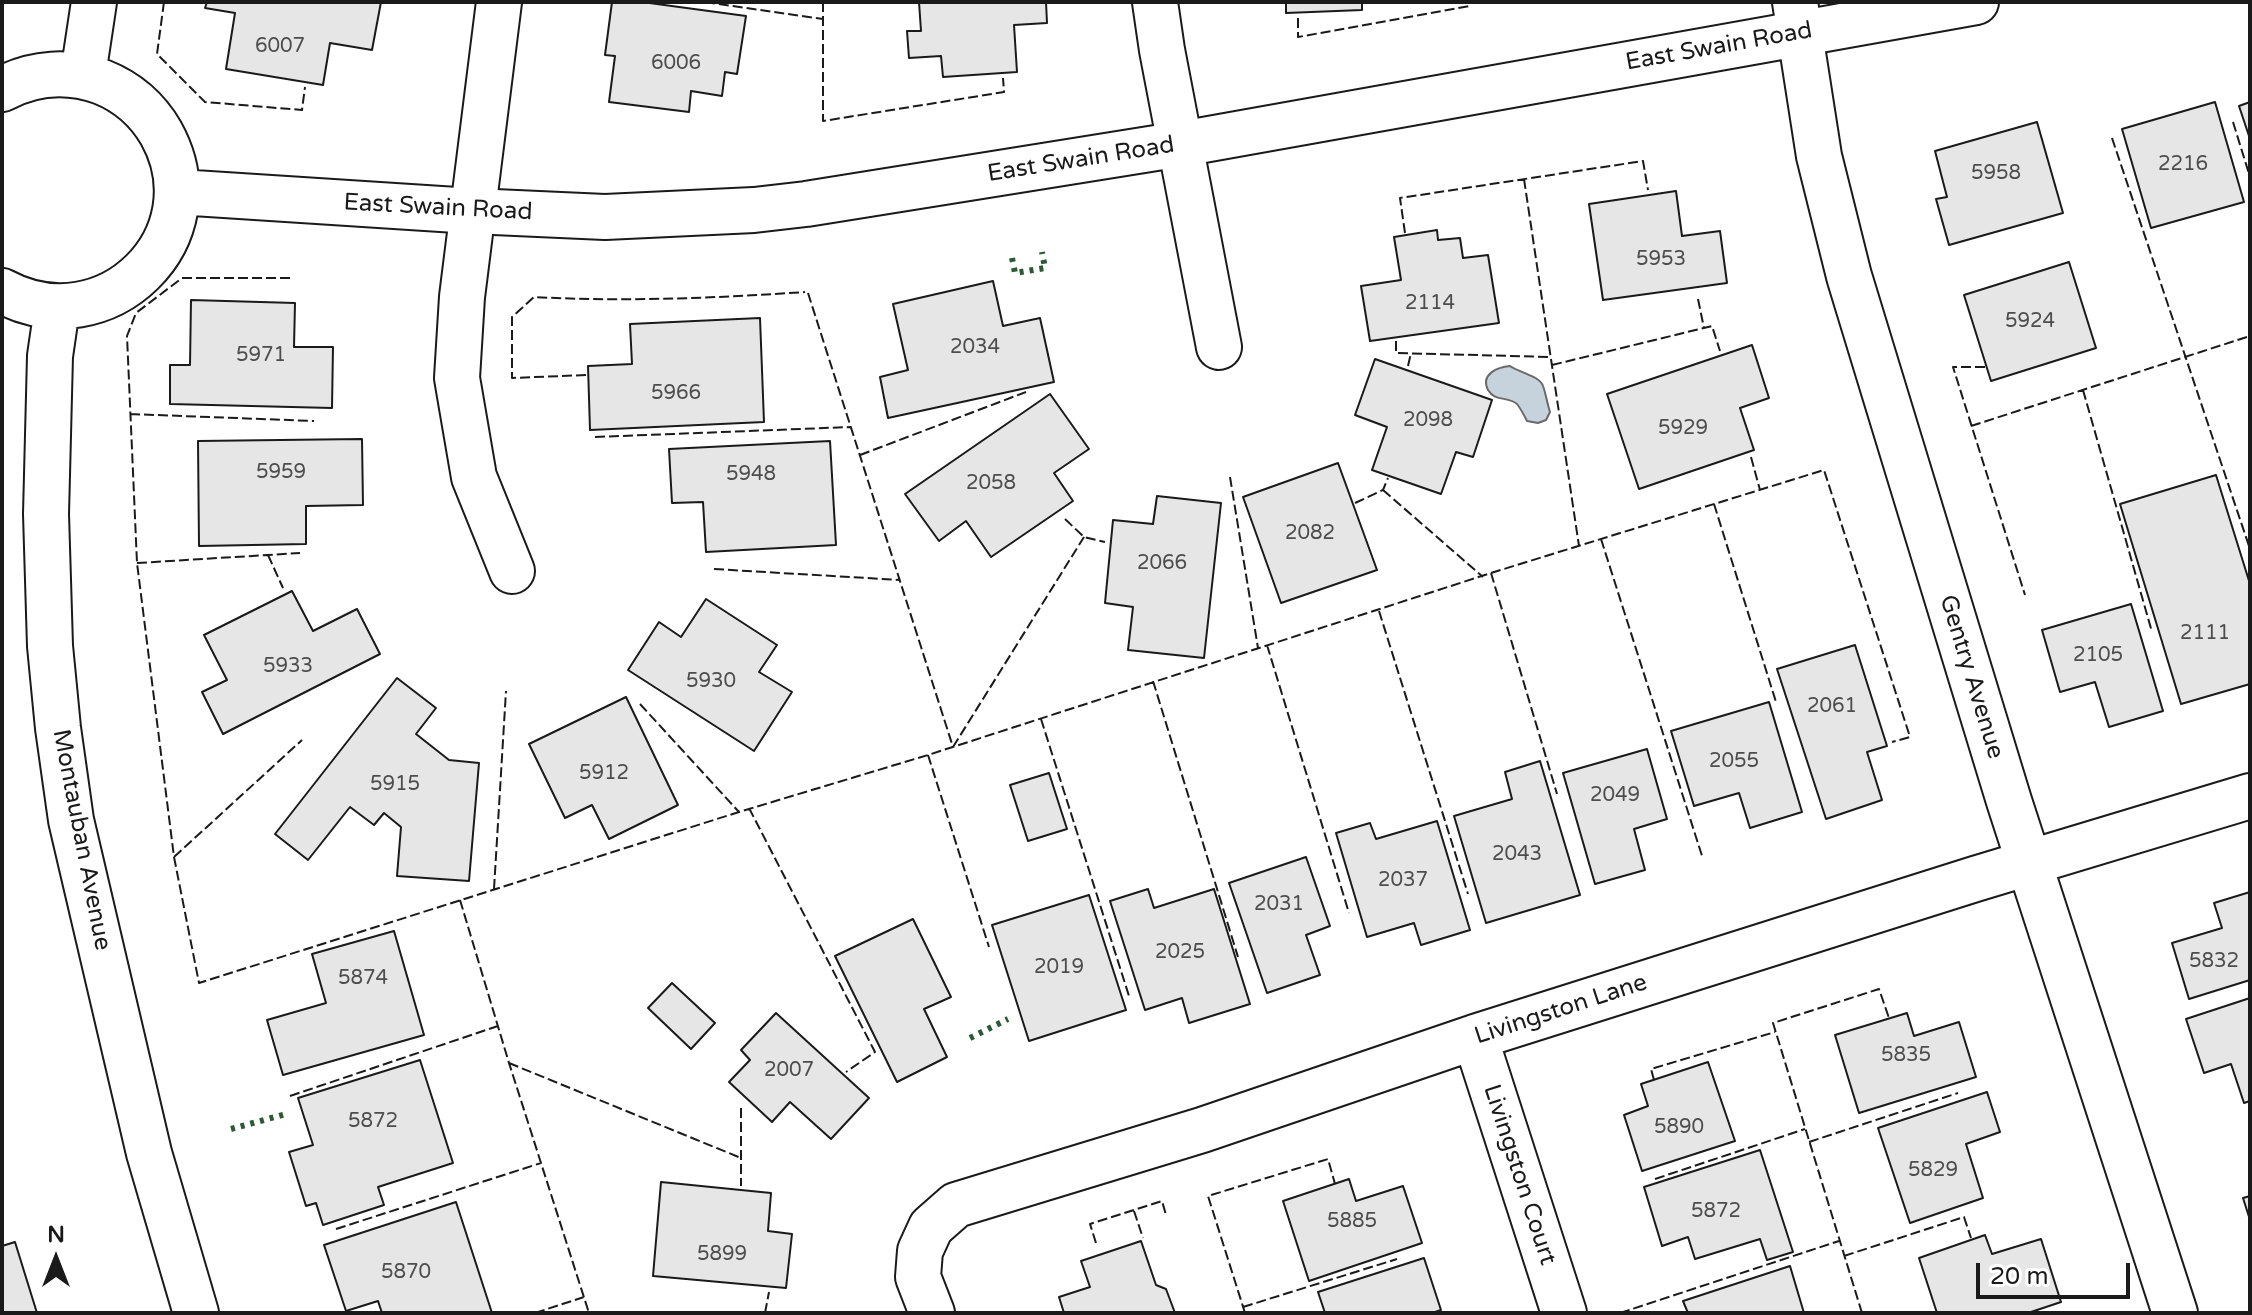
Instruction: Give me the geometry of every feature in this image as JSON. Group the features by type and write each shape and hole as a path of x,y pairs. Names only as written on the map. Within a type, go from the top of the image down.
{"street":[{"path":"83,75 94,2"},
{"path":"499,2 462,297 457,378 474,477 512,571"},
{"path":"1155,2 1219,347"},
{"name":"East Swain Road","path":"178,192 605,217 754,210 1181,144 1797,17 1976,2"},
{"name":"Gentry Avenue","path":"1797,17 1819,156 1849,276 2029,863 2175,1313"},
{"path":"2,89 42,74 83,75 121,90 151,116 171,151 178,192 172,228 154,261 128,287 94,303 57,308 21,301 2,291"},
{"name":"Montauban Avenue","path":"57,308 50,356 46,514 50,646 58,728 71,820 145,1138 196,1313"},
{"name":"Livingston Lane","path":"925,1295 920,1251 931,1227 956,1205 1202,1130 1475,1037 2250,796"},
{"name":"Livingston Court","path":"1475,1037 1564,1313"}],"shaded area":[{"path":"1510,366 1541,383 1550,412 1546,420 1538,423 1527,421 1517,404 1494,396 1488,390 1488,376"}],"building":[{"path":"207,2 381,2 372,50 330,43 323,85 226,69 235,13 205,8"},
{"path":"612,2 642,2 746,16 737,74 725,72 722,96 691,91 689,112 609,102 615,56 605,55"},
{"path":"919,2 1046,2 1047,23 1014,25 1017,72 943,77 941,56 909,58 907,31 921,31"},
{"path":"1286,2 1362,2 1362,10 1286,13"},
{"path":"2215,102 2244,202 2151,228 2122,129"},
{"path":"2250,102 2250,139 2239,106"},
{"path":"2037,122 2063,213 1949,245 1936,199 1947,197 1935,151"},
{"path":"1676,191 1682,236 1720,231 1727,283 1603,300 1589,204"},
{"path":"1437,230 1438,240 1460,238 1463,258 1488,255 1499,323 1370,341 1361,286 1401,280 1394,237"},
{"path":"2069,262 2096,348 1991,381 1964,295"},
{"path":"993,281 1003,326 1040,318 1054,382 888,418 880,377 908,370 893,304"},
{"path":"191,300 295,303 294,347 333,347 332,408 170,404 170,365 190,365"},
{"path":"760,318 764,422 590,430 588,366 632,364 630,324"},
{"path":"1752,345 1769,398 1740,408 1754,450 1639,489 1607,394"},
{"path":"1375,359 1492,400 1473,457 1456,452 1441,494 1372,470 1387,427 1355,415"},
{"path":"1050,394 1089,449 1054,473 1073,501 991,557 966,521 939,541 905,494"},
{"path":"362,439 363,505 306,506 306,544 199,546 198,441"},
{"path":"830,441 836,545 706,552 703,502 672,503 669,449"},
{"path":"1338,463 1377,570 1281,603 1243,497"},
{"path":"2216,475 2250,584 2250,684 2181,704 2120,504"},
{"path":"1157,496 1221,503 1204,658 1128,650 1133,607 1105,603 1113,520 1153,524"},
{"path":"292,591 313,631 357,609 380,654 223,734 202,692 227,680 204,635"},
{"path":"706,599 777,645 759,672 792,692 754,751 628,670 659,622 681,637"},
{"path":"2131,604 2163,711 2109,727 2095,682 2060,692 2042,630"},
{"path":"1855,645 1887,746 1867,752 1882,800 1826,819 1777,669"},
{"path":"397,678 436,708 416,734 449,760 479,763 469,881 397,876 401,827 384,813 374,825 350,807 308,860 275,834"},
{"path":"626,697 678,805 609,839 592,805 565,818 529,744"},
{"path":"1769,702 1802,812 1750,828 1739,793 1694,806 1671,731"},
{"path":"1647,749 1667,819 1634,829 1645,870 1595,884 1563,773"},
{"path":"1540,761 1580,895 1486,923 1454,816 1512,799 1505,772"},
{"path":"1049,773 1067,829 1028,841 1010,785"},
{"path":"1437,821 1470,930 1421,945 1414,923 1367,937 1336,833 1370,823 1376,839"},
{"path":"1306,857 1330,926 1306,935 1320,975 1267,993 1229,883"},
{"path":"1148,889 1154,908 1214,889 1250,1004 1189,1023 1182,998 1145,1010 1110,901"},
{"path":"2250,892 2250,980 2189,999 2172,943 2222,928 2214,903"},
{"path":"1089,895 1126,1010 1029,1041 992,925"},
{"path":"913,919 951,997 924,1009 947,1057 897,1082 835,956"},
{"path":"394,931 424,1035 283,1075 267,1020 326,1003 312,954"},
{"path":"672,983 715,1023 691,1049 648,1008"},
{"path":"2250,998 2250,1101 2244,1103 2231,1064 2204,1073 2186,1019"},
{"path":"776,1013 869,1098 831,1139 790,1102 772,1122 729,1082 750,1060 741,1050"},
{"path":"1907,1013 1914,1036 1959,1022 1976,1077 1859,1113 1835,1035"},
{"path":"420,1060 453,1163 378,1187 384,1205 323,1225 316,1203 306,1206 289,1152 313,1145 298,1098"},
{"path":"1708,1062 1735,1141 1642,1171 1624,1115 1648,1106 1641,1084"},
{"path":"1987,1092 2000,1132 1966,1144 1983,1198 1910,1223 1878,1128"},
{"path":"1760,1150 1793,1252 1767,1260 1760,1239 1695,1259 1688,1237 1662,1246 1644,1187"},
{"path":"1349,1179 1356,1201 1403,1186 1422,1243 1309,1281 1283,1201"},
{"path":"661,1182 771,1193 768,1231 792,1234 786,1288 653,1276"},
{"path":"2250,1196 2250,1220 2243,1198"},
{"path":"456,1202 492,1313 382,1313 378,1301 346,1311 324,1245"},
{"path":"1985,1235 1992,1254 2041,1239 2061,1302 2028,1313 1937,1313 1919,1258"},
{"path":"1141,1241 1156,1285 1166,1289 1175,1313 1064,1313 1059,1297 1090,1287 1081,1261"},
{"path":"15,1242 37,1313 2,1313 2,1246"},
{"path":"1424,1258 1441,1310 1432,1313 1325,1313 1318,1292"},
{"path":"1790,1266 1804,1313 1688,1313 1683,1301"}],"hedge":[{"path":"1012,258 1015,273 1045,268 1042,252"},
{"path":"970,1038 1008,1019"},
{"path":"231,1129 286,1114"}],"fence":[{"path":"164,2 157,54 205,102 302,110 305,87"},
{"path":"705,2 823,19"},
{"path":"823,2 823,121 1004,92 1003,78"},
{"path":"1298,18 1298,37 1470,6 1470,2"},
{"path":"2233,122 2250,177"},
{"path":"2112,138 2250,549"},
{"path":"1405,233 1400,198 1643,161 1648,190"},
{"path":"1524,179 1579,546"},
{"path":"290,278 182,278 136,313 127,336 137,563 174,857 199,983 1824,470 1910,737 1892,742"},
{"path":"586,375 512,378 512,317 534,297 670,299 805,292"},
{"path":"808,293 953,747"},
{"path":"1698,299 1704,328"},
{"path":"1552,365 1712,326 1720,351"},
{"path":"1971,426 2250,336"},
{"path":"1396,341 1396,353 1551,357"},
{"path":"1408,366 1411,353"},
{"path":"1985,367 1953,367 2025,595"},
{"path":"2083,390 2152,632"},
{"path":"860,455 1026,392"},
{"path":"130,414 314,421"},
{"path":"595,437 851,427"},
{"path":"1751,457 1760,490"},
{"path":"1230,477 1258,648"},
{"path":"1355,503 1383,490 1388,478"},
{"path":"1383,490 1483,577"},
{"path":"1714,504 1776,702"},
{"path":"1065,519 1084,537 1105,542"},
{"path":"953,747 1084,537"},
{"path":"1601,539 1703,859"},
{"path":"137,563 300,553"},
{"path":"268,555 283,588"},
{"path":"714,569 900,580"},
{"path":"1491,573 1557,794"},
{"path":"1379,611 1468,894"},
{"path":"1267,645 1349,913"},
{"path":"1153,681 1238,957"},
{"path":"494,889 506,691"},
{"path":"640,704 739,812"},
{"path":"1041,719 1129,996"},
{"path":"174,857 302,740"},
{"path":"928,755 989,947"},
{"path":"749,808 875,1052 846,1072"},
{"path":"460,900 589,1313"},
{"path":"1862,1313 1773,1023 1879,989 1889,1018"},
{"path":"290,1096 498,1026"},
{"path":"1654,1080 1651,1069 1775,1032"},
{"path":"509,1063 741,1158"},
{"path":"1809,1142 1958,1093"},
{"path":"741,1108 741,1186"},
{"path":"1655,1179 1805,1129"},
{"path":"1245,1313 1208,1196 1328,1159 1335,1184"},
{"path":"336,1229 541,1163"},
{"path":"1096,1243 1090,1224 1162,1201 1166,1215"},
{"path":"1134,1211 1143,1238"},
{"path":"1844,1256 1964,1217 1971,1238"},
{"path":"1620,1313 1839,1241"},
{"path":"1243,1307 1397,1259"},
{"path":"765,1313 769,1292"},
{"path":"535,1313 584,1297"}]}
